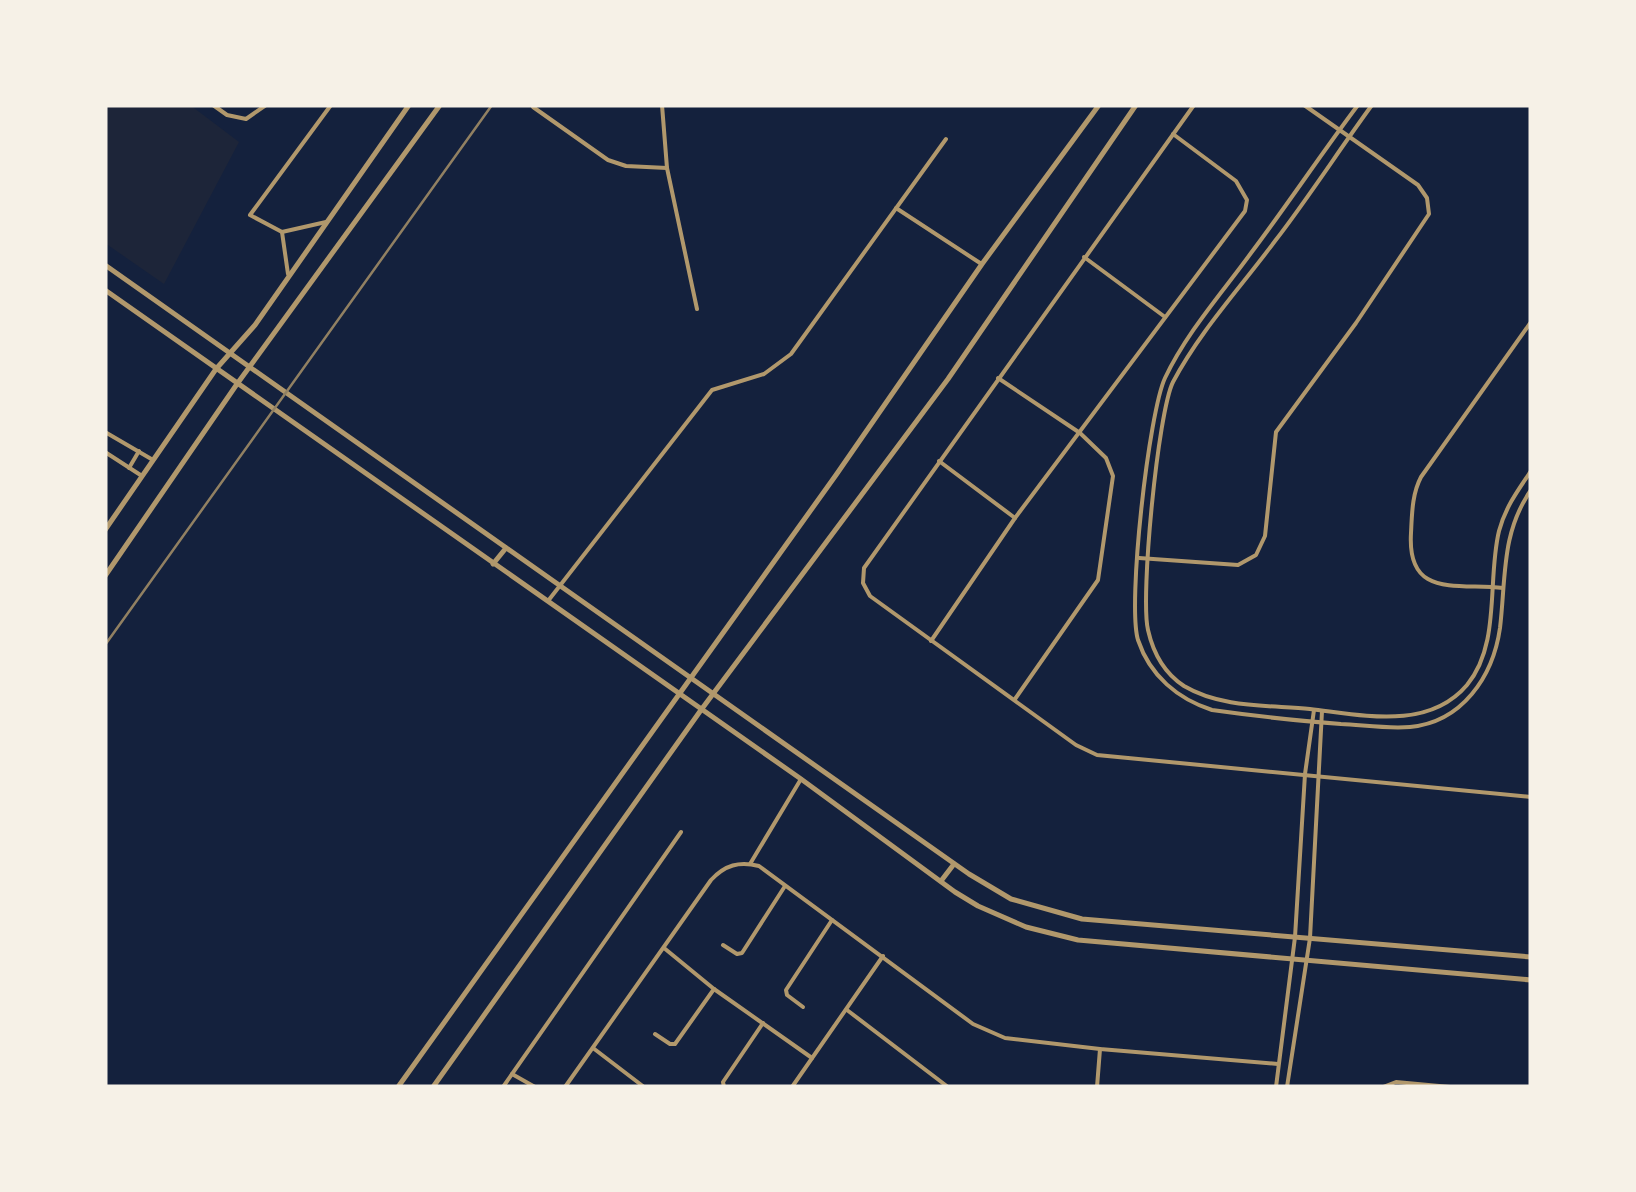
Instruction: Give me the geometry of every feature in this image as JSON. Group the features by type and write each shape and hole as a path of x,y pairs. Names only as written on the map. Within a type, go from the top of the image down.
{"street":[{"path":"213,105 227,115 246,119 266,105"},
{"path":"326,222 282,232 250,215 331,105"},
{"path":"105,530 216,369 254,324 408,105"},
{"path":"105,576 249,367 440,105"},
{"path":"662,105 667,168 697,309"},
{"path":"398,1087 1099,105"},
{"path":"434,1087 701,710 948,379 1136,105"},
{"path":"1194,105 864,568 862,575 870,596 1076,745 1097,755 1531,797"},
{"path":"1138,558 1238,565 1256,555 1266,536 1276,432 1425,224 1429,206 1424,191 1304,105"},
{"path":"1358,105 1185,343 1164,380 1154,409 1138,558 1134,613 1138,638 1155,671 1172,690 1184,700 1212,710 1313,722 1407,727 1432,722 1449,714 1478,688 1493,660 1508,535 1531,490"},
{"path":"1372,105 1172,384 1163,416 1149,558 1146,619 1158,659 1186,687 1218,700 1407,716 1447,703 1468,684 1479,666 1486,644 1499,530 1512,498 1531,471"},
{"path":"533,107 608,160 626,166 667,168"},
{"path":"931,641 1015,518 1232,231 1247,200 1236,181 1172,134"},
{"path":"548,602 712,390 764,374 790,354 946,139"},
{"path":"896,208 982,264"},
{"path":"282,232 288,274"},
{"path":"1084,257 1166,317"},
{"path":"105,264 954,864 1012,899 1058,914 1531,957"},
{"path":"105,290 941,881 1002,918 1052,935 1306,962 1531,980"},
{"path":"1503,588 1429,580 1415,569 1410,551 1414,491 1531,322"},
{"path":"998,378 1080,433 1106,458 1112,476 1101,570 1093,590 1014,700"},
{"path":"105,432 153,460"},
{"path":"129,468 140,451"},
{"path":"105,452 142,476"},
{"path":"939,460 1015,518"},
{"path":"493,564 506,548"},
{"path":"1276,1087 1293,960 1305,774 1314,710"},
{"path":"1287,1087 1310,938 1322,711"},
{"path":"750,864 800,779"},
{"path":"503,1087 681,832"},
{"path":"566,1087 719,872 739,864 758,866 993,1035 1100,1050 1278,1064"},
{"path":"941,881 954,864"},
{"path":"723,945 741,954 785,886"},
{"path":"804,1007 786,990 832,920"},
{"path":"664,948 714,989 812,1058"},
{"path":"792,1087 882,956"},
{"path":"655,1034 674,1044 714,989"},
{"path":"847,1010 948,1087"},
{"path":"724,1087 763,1023"},
{"path":"593,1048 644,1087"},
{"path":"1097,1087 1100,1050"},
{"path":"512,1074 534,1087"},
{"path":"1383,1087 1396,1082 1450,1087"}],"shaded area":[{"path":"105,105 190,105 239,142 164,284 105,243"}],"railway":[{"path":"105,645 492,105"}]}
